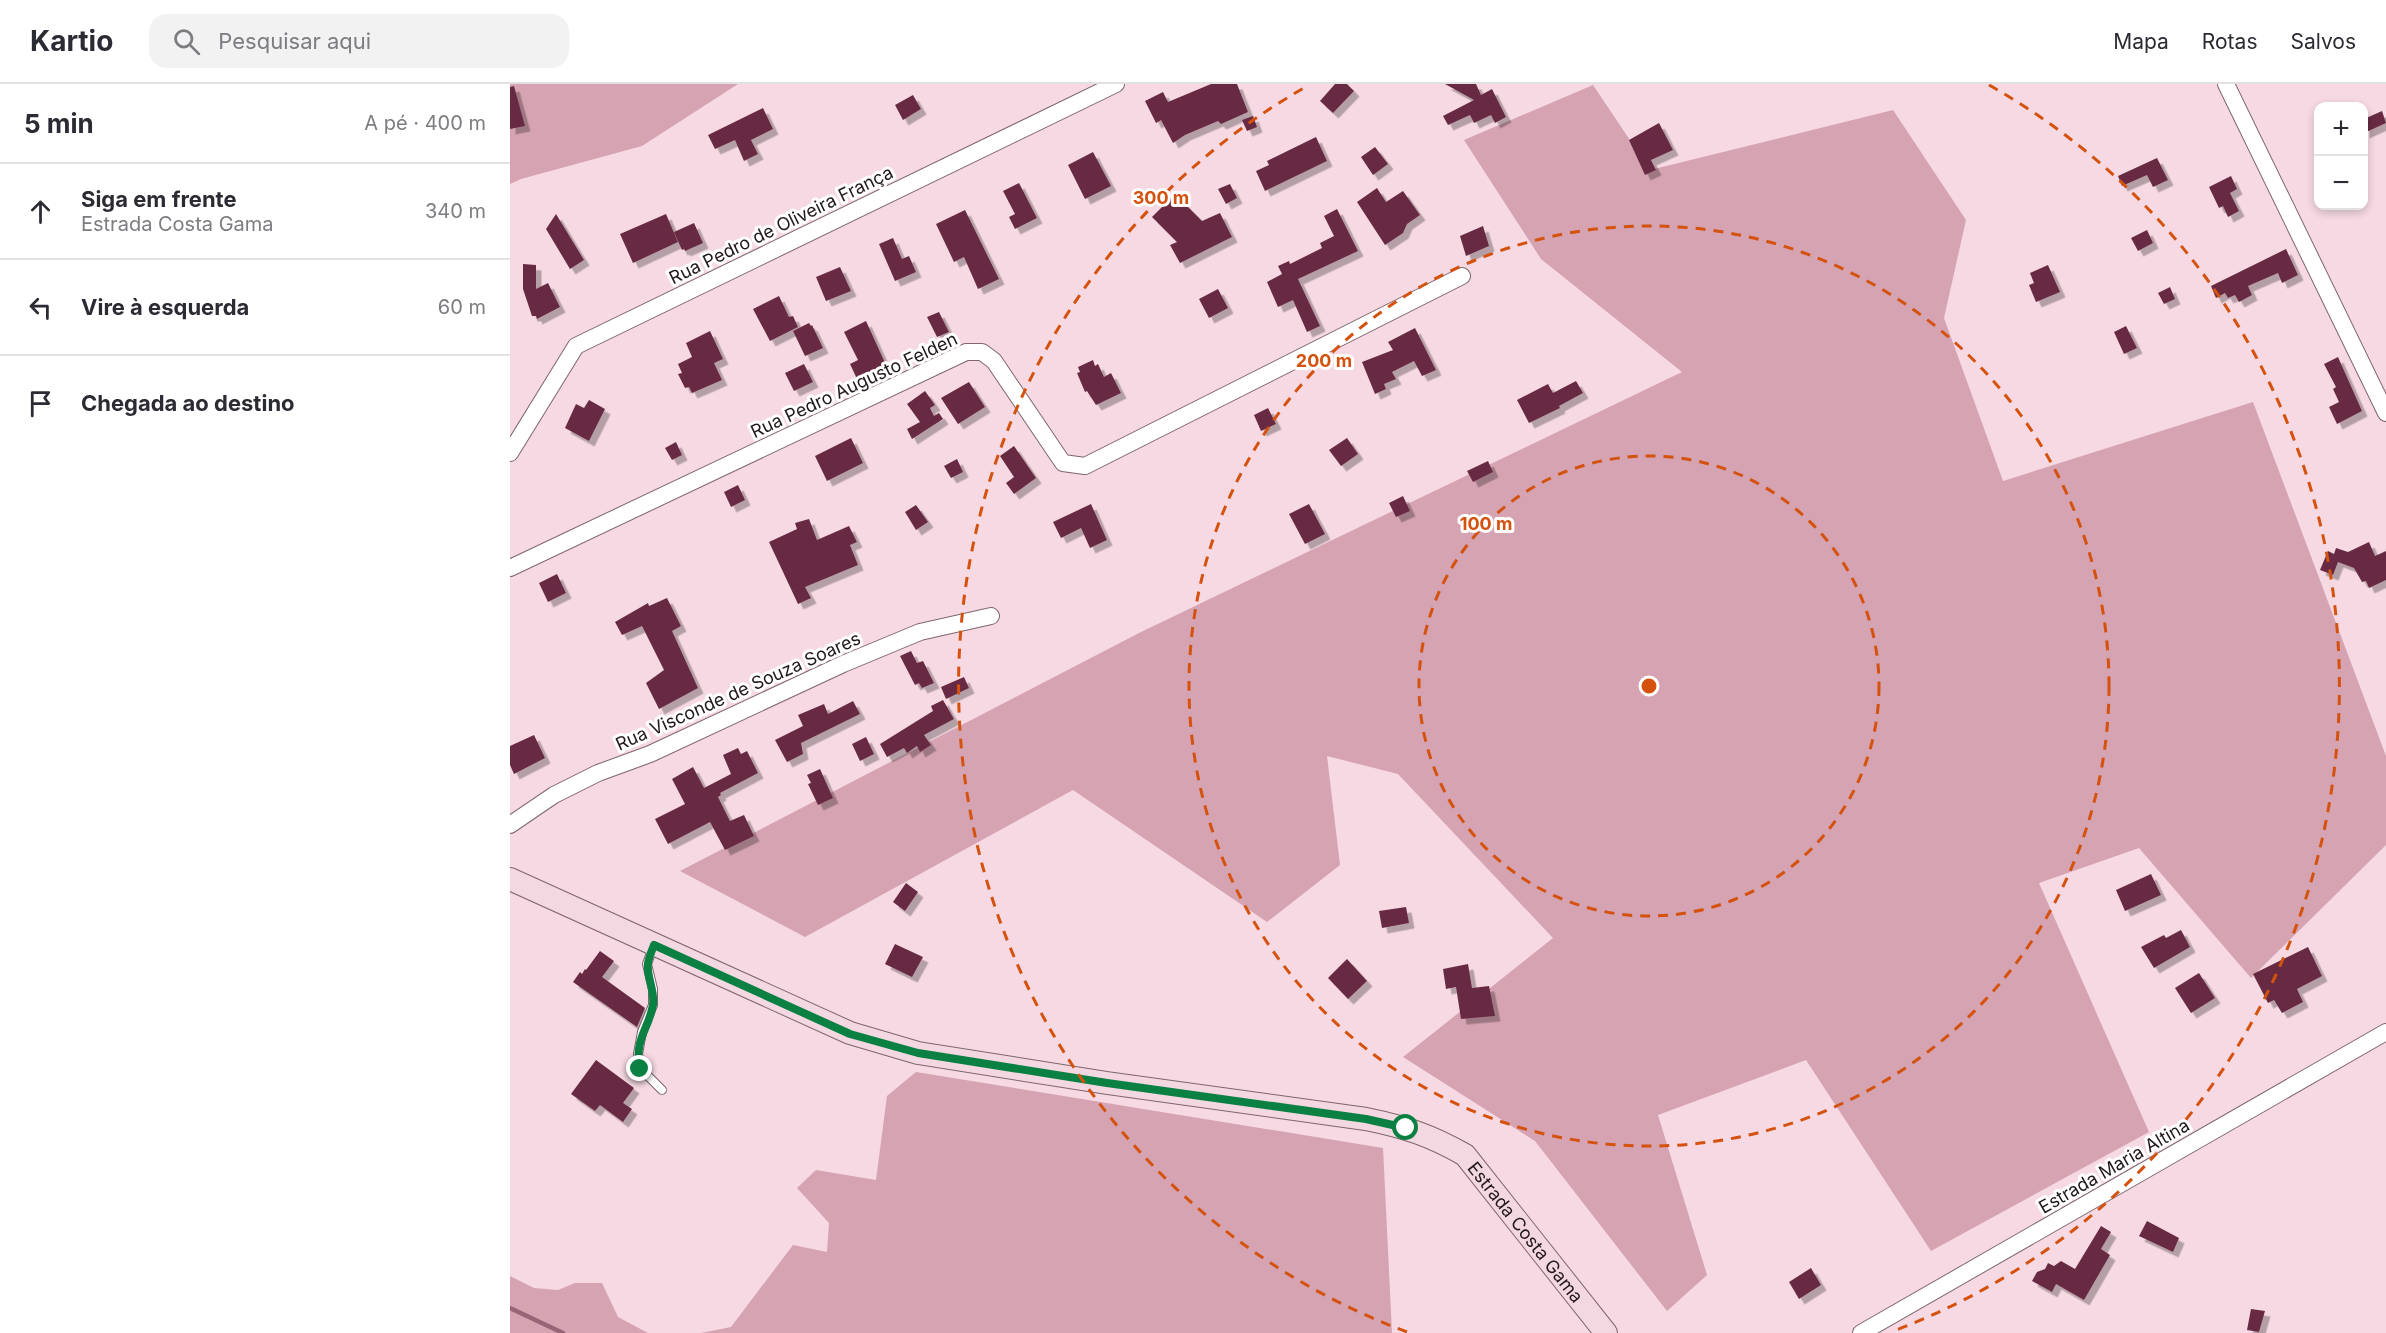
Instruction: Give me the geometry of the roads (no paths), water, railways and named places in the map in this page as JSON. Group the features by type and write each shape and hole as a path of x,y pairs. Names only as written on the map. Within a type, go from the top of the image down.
{"main road":[{"name":"Estrada Costa Gama","path":"510,879 850,1034 918,1053 1107,1083 1366,1119 1436,1138 1465,1155 1606,1333"}],"street":[{"name":"Rua Pedro de Oliveira França","path":"510,453 576,346 1116,84"},
{"path":"2226,84 2386,413"},
{"name":"Rua Pedro Augusto Felden","path":"510,568 966,352 982,352 994,361 1063,463 1085,466 1462,276"},
{"name":"Rua Visconde de Souza Soares","path":"510,825 554,795 598,773 650,754 843,664 920,632 991,616"},
{"name":"Estrada Maria Altina","path":"1861,1333 2386,1032"}],"lane":[{"path":"654,945 647,964 653,989 653,1005 642,1032 638,1054 640,1069 662,1090"}],"waterway":[{"path":"510,1308 563,1333"}]}
